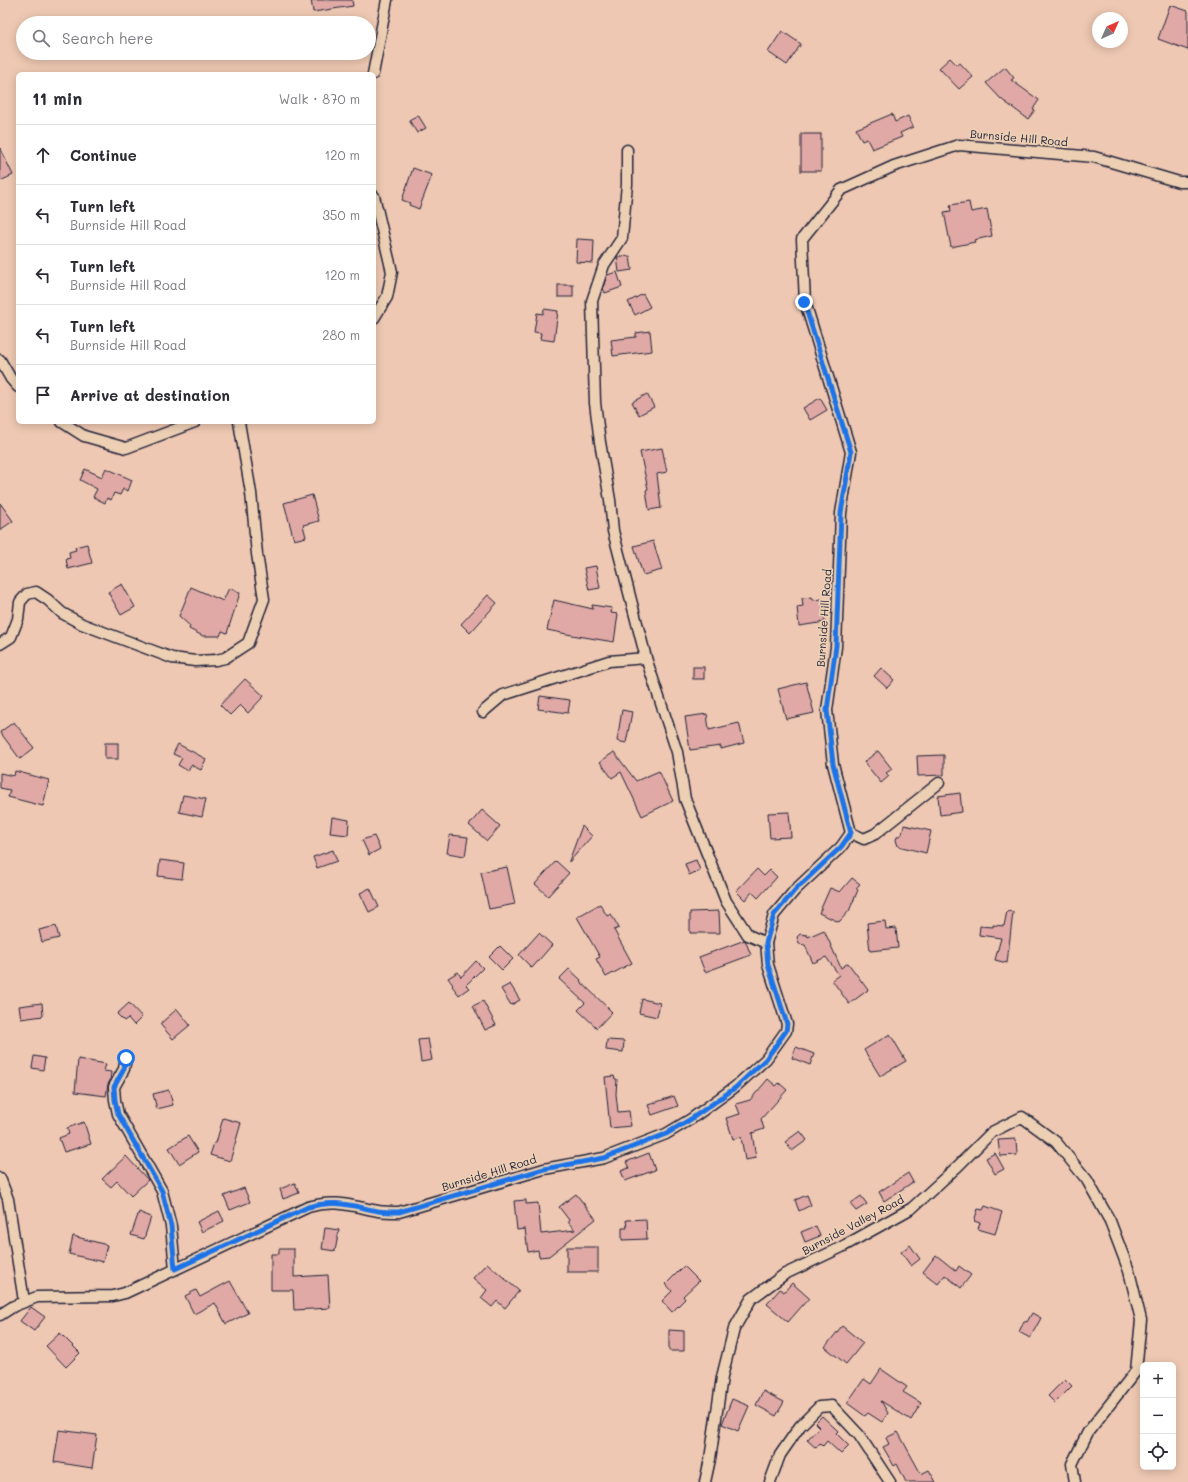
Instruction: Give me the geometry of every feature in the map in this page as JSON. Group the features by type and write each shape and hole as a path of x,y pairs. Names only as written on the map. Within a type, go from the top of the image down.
{"street":[{"path":"376,58 387,0"},
{"path":"373,72 376,60"},
{"name":"Burnside Hill Road","path":"0,1315 24,1301 37,1296 113,1296 125,1293 308,1207 321,1203 342,1203 379,1211 399,1212 544,1169 604,1158 666,1134 691,1119 735,1088 766,1059 786,1031 787,1024 768,965 766,943 774,915 795,890 841,847 851,833 833,764 827,710 836,646 841,513 851,452 804,302 802,239 841,190 894,166 959,145 1094,157 1179,182 1188,182"},
{"path":"627,150 627,184 622,238 604,265 592,301 594,388 613,531 646,658 677,752 685,799 726,901 748,935 766,943"},
{"path":"376,204 392,272 387,297 376,315"},
{"path":"0,360 11,379 16,384"},
{"path":"65,424 84,436 126,448 190,424"},
{"path":"0,644 11,637 18,619 20,602 26,594 36,592 48,600 62,613 82,624 172,658 195,661 216,660 225,658 248,643 264,599 257,554 251,493 239,424"},
{"path":"482,712 503,695 609,661 646,658"},
{"path":"851,833 864,839 876,834 939,783"},
{"path":"126,1058 124,1069 114,1087 118,1114 162,1191 171,1226 175,1269"},
{"name":"Burnside Valley Road","path":"705,1482 710,1459 722,1376 734,1329 751,1299 785,1274 842,1247 912,1208 958,1166 992,1132 1022,1117 1056,1142 1087,1180 1110,1221 1129,1271 1141,1320 1136,1371 1088,1432 1072,1464 1075,1482"},
{"path":"0,1178 8,1200 24,1301"},
{"path":"770,1482 780,1455 800,1426 819,1407 832,1406 859,1435 890,1482"}],"building":[{"path":"311,0 352,0 353,6 313,12"},
{"path":"1170,5 1188,11 1188,50 1158,39"},
{"path":"782,31 801,44 787,65 768,52"},
{"path":"950,58 957,65 960,63 973,77 959,89 939,68"},
{"path":"1005,67 1014,78 1011,80 1039,100 1033,109 1035,110 1028,119 1001,99 986,83"},
{"path":"892,114 895,122 908,116 913,127 900,133 902,137 872,149 867,139 862,141 856,129"},
{"path":"418,115 426,128 417,133 409,120"},
{"path":"801,134 821,134 821,171 801,171"},
{"path":"0,148 13,175 0,181"},
{"path":"413,168 432,175 419,209 402,200"},
{"path":"969,202 971,212 987,209 992,236 974,240 975,242 951,247 944,212 951,211 950,205"},
{"path":"577,239 594,240 593,263 576,262"},
{"path":"630,256 632,270 619,272 617,257"},
{"path":"617,272 622,287 605,293 603,288 607,275"},
{"path":"558,285 573,285 573,297 558,297"},
{"path":"643,294 650,307 635,315 628,302"},
{"path":"544,309 558,311 554,341 540,339 541,333 534,332 537,313 543,314"},
{"path":"650,331 652,351 613,356 611,340 636,337 636,333"},
{"path":"647,394 654,407 639,415 632,402"},
{"path":"820,398 827,410 810,420 803,408"},
{"path":"662,448 667,472 657,474 661,508 649,510 646,490 648,489 640,452"},
{"path":"106,468 132,480 128,491 123,489 120,495 114,493 111,500 107,498 105,503 93,497 97,489 80,480 85,469 102,477"},
{"path":"312,495 319,521 303,525 306,537 294,540 284,503"},
{"path":"0,503 13,521 0,530"},
{"path":"653,541 662,570 643,575 634,546"},
{"path":"87,544 92,563 68,569 66,559 70,558 69,552 76,550 75,547"},
{"path":"596,566 600,588 589,590 584,568"},
{"path":"122,584 135,607 121,615 108,592"},
{"path":"191,587 223,601 229,588 240,593 227,633 222,631 220,636 203,636 189,629 190,626 179,616"},
{"path":"488,595 497,603 470,633 461,624"},
{"path":"812,597 813,600 822,599 825,622 799,626 797,607 803,606 802,598"},
{"path":"554,600 593,609 592,605 612,608 611,613 618,614 614,642 547,630"},
{"path":"693,667 704,667 704,679 693,679"},
{"path":"881,668 894,680 887,688 874,676"},
{"path":"245,679 264,696 248,713 240,705 230,715 220,705"},
{"path":"806,682 814,713 786,719 778,689"},
{"path":"540,696 570,700 568,713 538,709"},
{"path":"622,710 632,712 626,743 617,741"},
{"path":"707,714 709,730 739,723 744,743 721,749 721,746 690,750 685,717"},
{"path":"14,722 34,748 20,759 0,732"},
{"path":"105,743 118,743 118,759 105,759"},
{"path":"178,744 206,759 201,770 191,765 188,771 178,765 182,758 173,754"},
{"path":"878,751 892,769 886,773 889,776 881,783 864,762"},
{"path":"614,752 636,781 659,771 673,801 642,816 621,772 612,778 600,762"},
{"path":"944,755 944,775 918,776 917,756"},
{"path":"15,771 49,780 43,806 8,797 10,790 0,788 0,773 14,776"},
{"path":"960,793 962,812 940,815 938,796"},
{"path":"183,795 206,799 202,817 179,812"},
{"path":"482,810 500,826 487,841 469,825"},
{"path":"789,812 791,837 770,838 768,813"},
{"path":"332,817 349,820 348,835 330,833"},
{"path":"904,825 931,831 926,853 898,846 896,840 897,837 902,834"},
{"path":"582,826 592,836 569,862 569,861"},
{"path":"450,835 468,837 465,856 447,853"},
{"path":"374,836 380,849 369,855 362,840"},
{"path":"333,850 337,861 317,868 313,857"},
{"path":"160,860 184,863 182,879 158,876"},
{"path":"696,860 700,870 689,875 685,864"},
{"path":"556,861 569,873 548,896 535,884"},
{"path":"507,867 515,904 489,909 481,872"},
{"path":"757,869 764,876 770,870 777,877 758,898 752,892 745,900 736,891"},
{"path":"852,878 860,884 856,888 858,890 849,911 839,922 819,913 830,888 840,892"},
{"path":"370,888 379,907 369,912 360,893"},
{"path":"600,904 607,916 611,914 619,928 614,930 632,963 606,977 596,959 600,957 577,917"},
{"path":"719,911 720,933 690,933 690,912"},
{"path":"1007,911 1013,912 1007,963 995,960 1001,938 979,935 980,926 1004,926"},
{"path":"885,921 886,929 896,928 898,948 870,951 867,923"},
{"path":"56,926 59,938 42,942 39,930"},
{"path":"824,930 841,968 848,963 868,990 849,1004 832,980 839,975 826,957 813,963 805,945 799,944 797,937 800,934 807,935 808,937"},
{"path":"539,933 552,945 532,968 519,955"},
{"path":"745,940 751,955 705,972 699,957"},
{"path":"500,946 513,959 502,970 489,957"},
{"path":"476,961 483,968 466,985 469,988 459,995 448,978 458,972 461,977"},
{"path":"569,969 612,1012 597,1028 578,1010 585,1003 559,979"},
{"path":"510,984 520,1000 511,1005 501,989"},
{"path":"642,999 660,1003 657,1017 639,1013"},
{"path":"483,1001 496,1025 485,1030 473,1006"},
{"path":"42,1003 43,1016 21,1019 19,1006"},
{"path":"129,1003 142,1017 134,1025 128,1018 124,1021 117,1014"},
{"path":"177,1009 190,1025 173,1039 160,1024"},
{"path":"890,1034 906,1061 880,1076 864,1050"},
{"path":"428,1039 432,1060 421,1062 418,1040"},
{"path":"607,1040 624,1041 623,1052 606,1050"},
{"path":"796,1047 814,1054 810,1065 792,1058"},
{"path":"34,1056 45,1058 43,1070 32,1068"},
{"path":"78,1059 106,1064 104,1071 111,1072 106,1096 75,1092"},
{"path":"614,1076 615,1079 617,1079 616,1094 618,1112 629,1111 631,1126 610,1128 605,1077"},
{"path":"768,1079 776,1086 779,1083 787,1090 761,1119 764,1129 752,1133 756,1158 745,1160 741,1137 733,1139 726,1118 740,1114 736,1104 750,1100"},
{"path":"169,1090 173,1105 157,1109 153,1094"},
{"path":"674,1096 678,1106 652,1115 648,1105"},
{"path":"223,1118 241,1123 230,1161 210,1155 214,1143 216,1143"},
{"path":"84,1122 91,1144 64,1152 59,1138 69,1134 67,1128"},
{"path":"800,1131 807,1140 792,1151 785,1142"},
{"path":"188,1136 198,1152 179,1164 169,1148"},
{"path":"1016,1139 1017,1155 1000,1156 998,1140"},
{"path":"649,1153 655,1170 625,1181 621,1171 629,1168 626,1162"},
{"path":"995,1153 1004,1169 995,1174 986,1158"},
{"path":"126,1156 148,1180 131,1196 117,1181 111,1187 102,1179"},
{"path":"908,1173 913,1182 884,1201 879,1192"},
{"path":"295,1183 299,1193 283,1199 280,1189"},
{"path":"244,1188 250,1202 230,1210 224,1196"},
{"path":"576,1194 596,1219 549,1256 539,1257 538,1250 528,1252 525,1229 517,1230 514,1201 526,1200 526,1204 538,1203 541,1234 575,1230 559,1207"},
{"path":"807,1195 811,1205 799,1211 795,1200"},
{"path":"861,1196 867,1204 856,1211 850,1204"},
{"path":"985,1206 1002,1212 995,1234 978,1229 980,1223 974,1221 978,1209 983,1210"},
{"path":"219,1211 224,1221 202,1232 197,1222"},
{"path":"139,1212 151,1217 144,1239 131,1235"},
{"path":"646,1219 647,1239 622,1240 622,1228 627,1228 626,1220"},
{"path":"816,1226 820,1236 805,1242 801,1232"},
{"path":"325,1228 339,1230 335,1251 322,1249"},
{"path":"73,1236 107,1245 103,1262 69,1254"},
{"path":"910,1245 920,1259 911,1266 901,1252"},
{"path":"567,1247 598,1247 598,1272 567,1272"},
{"path":"279,1249 294,1249 294,1277 328,1275 330,1308 294,1310 293,1290 271,1290 271,1254 279,1254"},
{"path":"936,1255 956,1271 959,1266 971,1275 961,1288 945,1275 938,1284 923,1272"},
{"path":"487,1263 519,1291 505,1308 497,1301 492,1307 481,1298 487,1290 473,1278"},
{"path":"684,1266 699,1281 683,1296 685,1299 672,1312 662,1301 672,1291 666,1284"},
{"path":"230,1281 248,1313 226,1324 215,1303 194,1314 185,1296 196,1290 200,1297"},
{"path":"792,1283 809,1298 788,1322 767,1304 780,1289 784,1292"},
{"path":"31,1307 45,1317 34,1331 20,1321"},
{"path":"1032,1313 1041,1318 1030,1338 1019,1332 1024,1321 1027,1322"},
{"path":"842,1326 863,1343 846,1364 825,1347"},
{"path":"669,1330 684,1331 684,1351 669,1351"},
{"path":"60,1333 80,1353 66,1367 46,1346"},
{"path":"881,1369 907,1387 903,1392 921,1403 911,1420 881,1401 888,1413 882,1422 868,1413 865,1416 847,1403 864,1379 871,1384"},
{"path":"1065,1379 1072,1386 1055,1403 1048,1396"},
{"path":"763,1391 784,1402 776,1416 756,1405"},
{"path":"732,1399 749,1406 738,1431 722,1424"},
{"path":"822,1416 838,1431 836,1433 849,1446 841,1454 827,1441 823,1446 820,1443 816,1448 807,1440 819,1427 815,1423"},
{"path":"59,1430 97,1435 92,1468 54,1462"},
{"path":"898,1432 921,1474 929,1470 936,1482 906,1482 897,1464 894,1466 883,1447 889,1444 886,1438"}],"route":[{"path":"126,1058 124,1069 114,1087 118,1114 162,1191 171,1226 175,1269 308,1207 321,1203 342,1203 379,1211 399,1212 544,1169 604,1158 666,1134 691,1119 735,1088 766,1059 786,1031 787,1024 768,965 766,943 774,915 795,890 841,847 851,833 833,764 827,710 836,646 841,513 851,452 804,302"}]}
